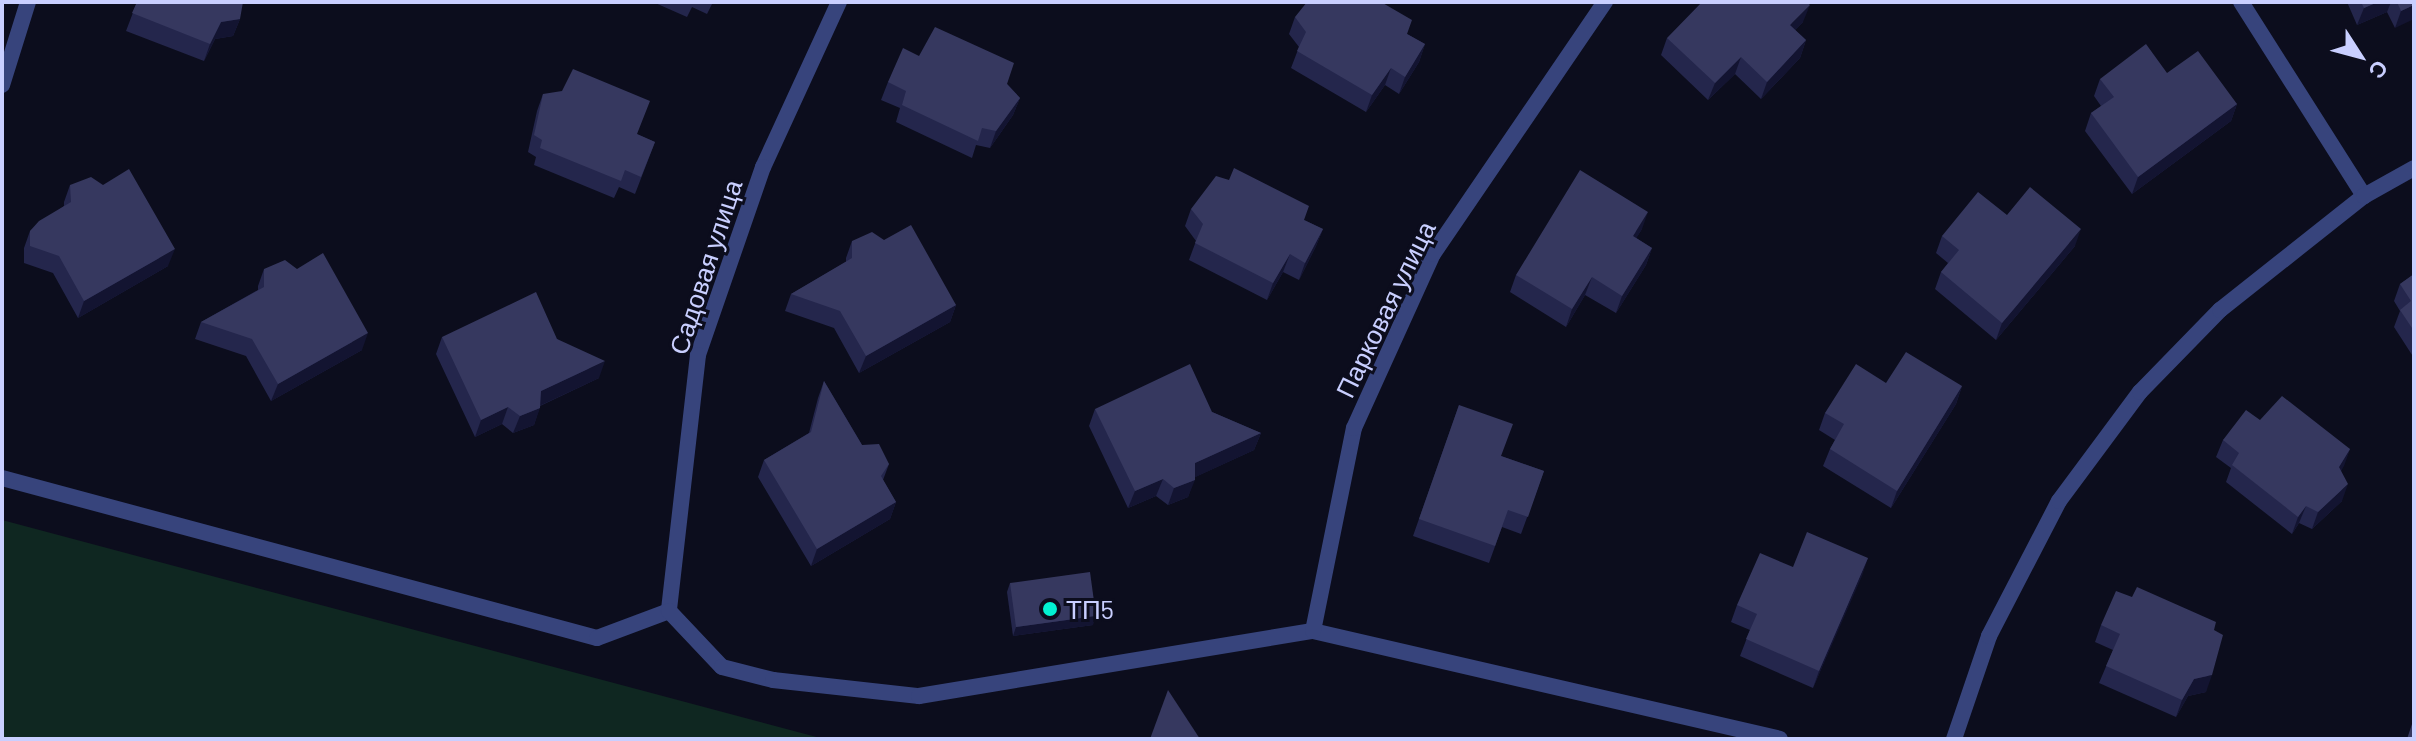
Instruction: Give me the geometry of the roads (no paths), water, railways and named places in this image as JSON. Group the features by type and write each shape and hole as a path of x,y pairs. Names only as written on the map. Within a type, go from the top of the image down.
{"street":[{"path":"2,85 28,2"},
{"name":"Садовая улица","path":"669,611 698,355 763,167 839,2"},
{"name":"Парковая улица","path":"1313,631 1354,428 1433,254 1605,2"},
{"path":"2241,2 2364,196"},
{"path":"1954,739 1989,636 2059,501 2140,392 2220,310 2364,196 2414,168"},
{"path":"2,478 597,638 669,611 722,667 773,680 919,696 1313,631 1780,739"}],"place":[{"name":"ТП5","path":"1050,609"}]}
